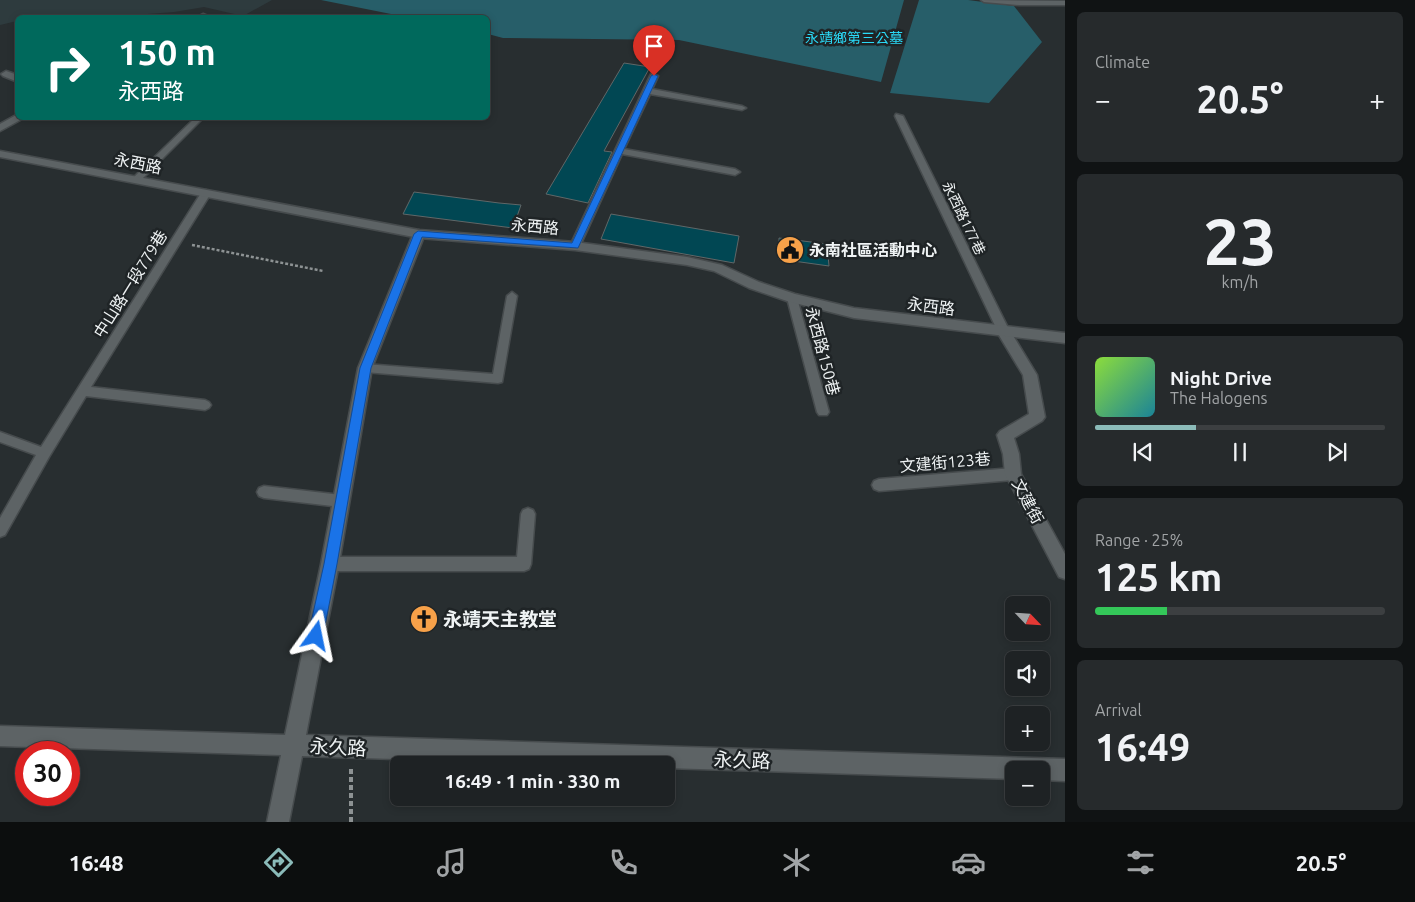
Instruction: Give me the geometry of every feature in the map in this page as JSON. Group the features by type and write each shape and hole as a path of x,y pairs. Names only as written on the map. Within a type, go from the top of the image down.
{"street":[{"path":"6,74 15,78"},
{"path":"0,128 15,119"},
{"name":"永西路","path":"0,154 418,234 575,246 687,261 718,268 754,285 792,298 854,313 1065,338"},
{"path":"278,822 330,564 365,368 418,234"},
{"name":"文建街","path":"1004,332 1030,375 1037,416 1005,434 1011,454 1013,474 1065,571"},
{"name":"永久路","path":"0,736 1065,770"}],"lane":[{"path":"984,0 1019,3 1065,3"},
{"path":"575,246 654,76"},
{"path":"648,91 742,108"},
{"name":"永西路177巷","path":"899,116 1004,332"},
{"path":"137,179 197,120"},
{"path":"619,151 735,172"},
{"name":"中山路一段779巷","path":"0,531 44,452 206,193"},
{"path":"365,368 498,380 512,296"},
{"name":"永西路150巷","path":"792,298 823,412"},
{"path":"82,391 205,405"},
{"path":"0,437 44,452"},
{"name":"文建街123巷","path":"879,485 1013,474"},
{"path":"264,492 340,501"},
{"path":"330,564 524,564 528,514"}],"path":[{"path":"175,242 323,271"},
{"path":"351,748 351,822"}],"shaded area":[{"path":"0,0 272,0 245,15 204,7 174,12 135,15 15,15 15,21 0,25"}],"green space":[{"name":"永靖鄉第三公墓","path":"321,0 904,0 881,82 679,40 503,38 490,35 490,15 396,15"},
{"path":"919,0 968,0 1014,6 1042,42 989,103 890,93"}],"building":[{"path":"624,63 650,67 604,151 612,152 588,203 546,194"},
{"path":"414,192 521,205 513,228 403,214"},
{"path":"611,214 739,236 734,263 601,239"},
{"name":"永南社區活動中心","path":"779,238 827,244 829,266 779,259"}],"place":[{"name":"永南社區活動中心","path":"790,250"},
{"name":"永靖天主教堂","path":"424,619"}],"route":[{"path":"316,636 365,368 418,234 575,246 654,76"}]}
